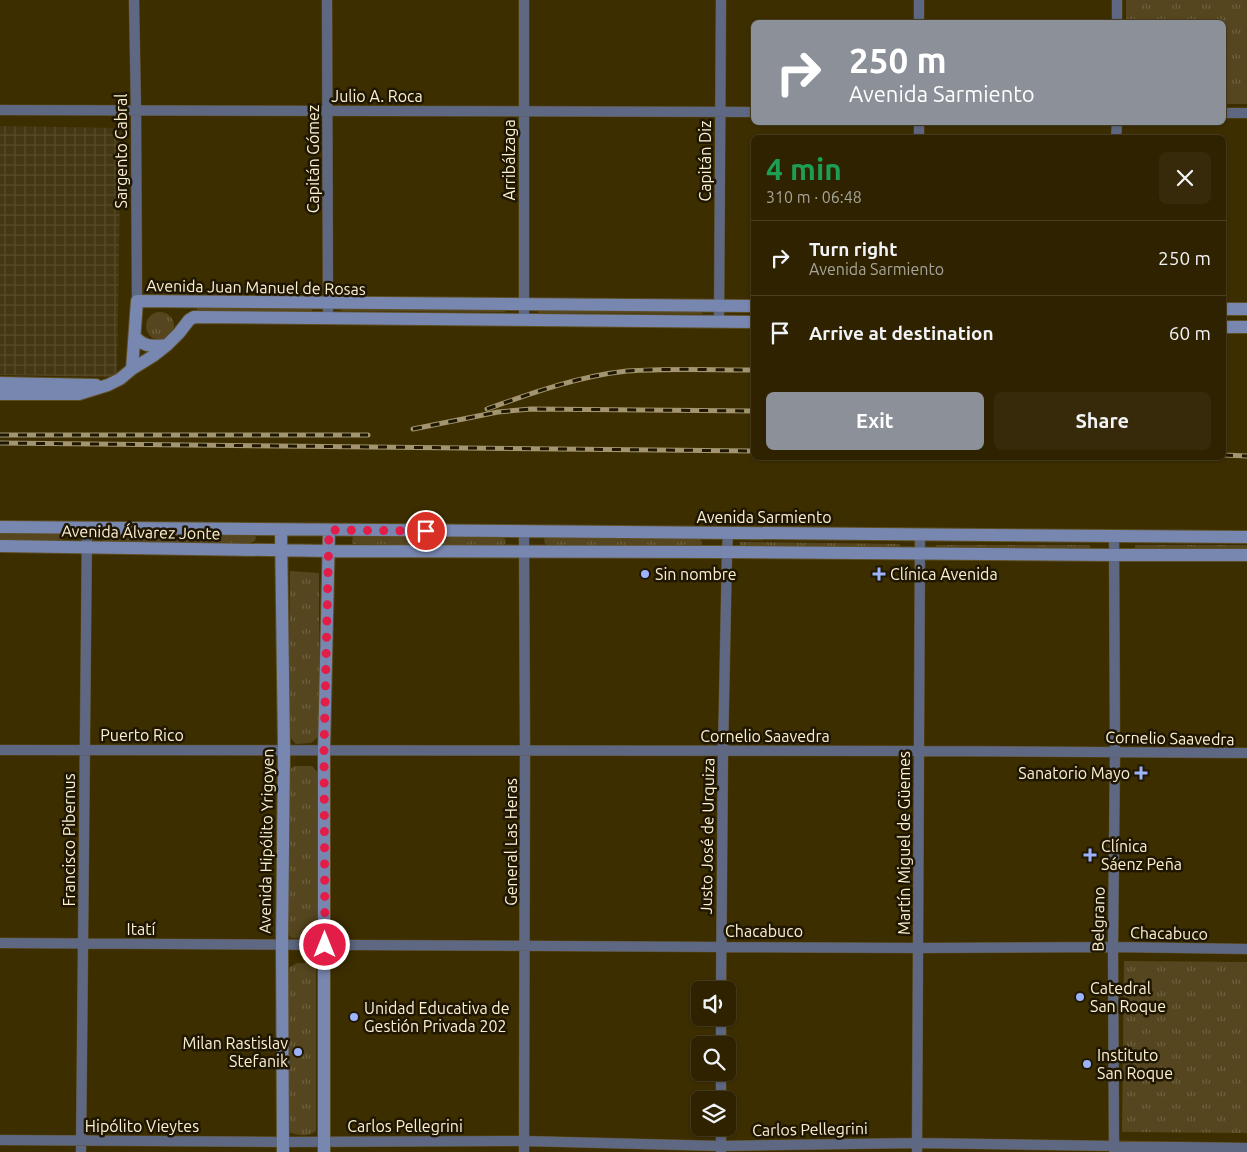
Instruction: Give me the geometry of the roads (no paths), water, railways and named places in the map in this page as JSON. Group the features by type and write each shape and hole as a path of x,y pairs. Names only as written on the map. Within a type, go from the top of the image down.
{"main road":[{"name":"Avenida Juan Manuel de Rosas","path":"132,369 137,302 751,306"},
{"path":"0,394 79,394 108,385 120,379 153,356 180,333 189,320 186,310 178,302"},
{"path":"1226,309 1247,309"},
{"name":"Avenida Juan Manuel de Rosas","path":"189,320 194,317 751,322"},
{"path":"1226,327 1247,327"},
{"path":"135,337 143,344 151,346 167,345"},
{"path":"0,383 108,385"},
{"name":"Avenida Álvarez Jonte","path":"0,528 281,530"},
{"name":"Avenida Sarmiento","path":"281,530 1247,537"},
{"name":"Avenida Hipólito Yrigoyen","path":"281,530 284,750 282,944 283,1147"},
{"path":"324,1147 324,750 329,530"},
{"name":"Avenida Álvarez Jonte","path":"0,546 282,550"},
{"path":"282,550 1247,555"}],"street":[{"name":"Sargento Cabral","path":"134,0 137,302"},
{"name":"Capitán Gómez","path":"327,0 328,318"},
{"name":"Arribálzaga","path":"524,0 524,320"},
{"name":"Capitán Diz","path":"718,322 721,0"},
{"path":"919,0 919,20"},
{"path":"1117,0 1117,20"},
{"name":"Julio A. Roca","path":"0,110 751,112"},
{"path":"1226,113 1247,114"},
{"name":"Francisco Pibernus","path":"81,1152 87,528"},
{"name":"General Las Heras","path":"524,532 526,750 524,1147"},
{"name":"Justo José de Urquiza","path":"721,981 723,751 728,533"},
{"name":"Martín Miguel de Güemes","path":"917,1147 920,535"},
{"name":"Belgrano","path":"1114,536 1114,1149"},
{"name":"Puerto Rico","path":"0,750 284,750"},
{"name":"Cornelio Saavedra","path":"284,750 919,751 1247,754"},
{"name":"Itatí","path":"0,943 282,944"},
{"name":"Chacabuco","path":"282,944 1247,949"},
{"path":"720,1149 721,1136"},
{"name":"Hipólito Vieytes","path":"0,1140 81,1140 283,1147"},
{"name":"Carlos Pellegrini","path":"283,1147 720,1149 917,1147 1247,1148"}],"railway":[{"path":"487,409 556,386 609,373 659,370 751,370"},
{"path":"413,429 498,412 531,409 751,411"},
{"path":"0,435 368,435"},
{"path":"0,443 751,451"},
{"path":"1226,455 1247,456"}],"place":[{"name":"Sin nombre","path":"645,574"},
{"name":"Clínica Avenida","path":"879,574"},
{"name":"Sanatorio Mayo","path":"1141,773"},
{"name":"Clínica Sáenz Peña","path":"1090,855"},
{"name":"Catedral San Roque","path":"1080,997"},
{"name":"Unidad Educativa de Gestión Privada 202","path":"354,1017"},
{"name":"Milan Rastislav Stefanik","path":"298,1052"},
{"name":"Instituto San Roque","path":"1087,1064"}]}
